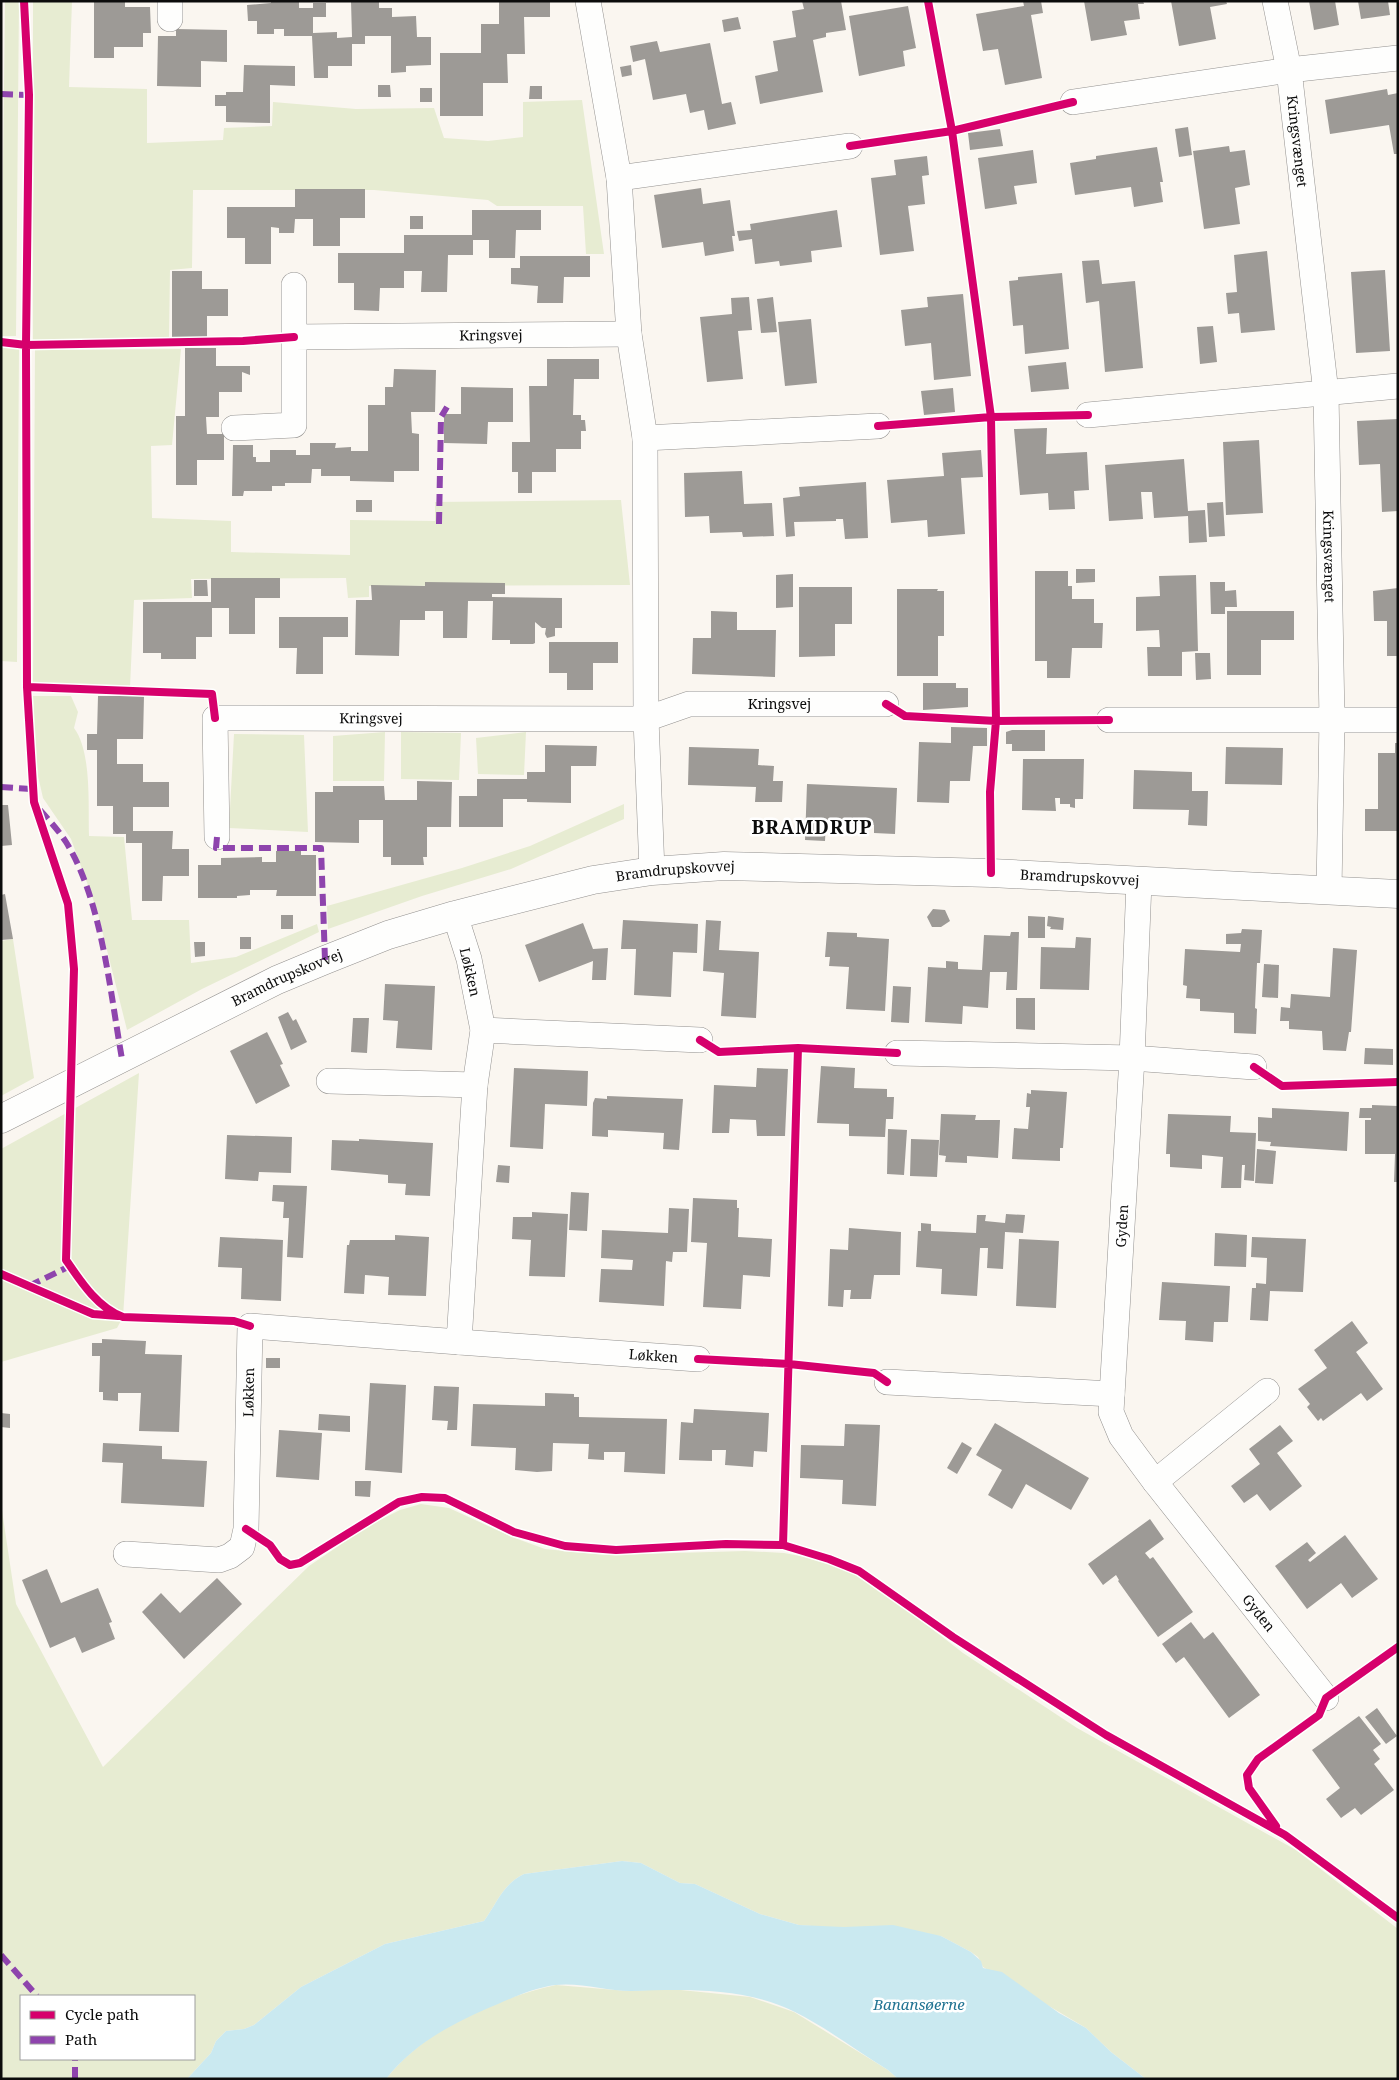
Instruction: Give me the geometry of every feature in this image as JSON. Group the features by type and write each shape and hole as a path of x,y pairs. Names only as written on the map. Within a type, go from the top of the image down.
{"street":[{"path":"588,1 619,178 629,334 645,438 646,719 652,871"},
{"name":"Kringsvænget","path":"1275,1 1289,70 1326,393 1332,719 1329,891"},
{"path":"1073,102 1289,70 1398,58"},
{"path":"619,178 850,146"},
{"path":"234,428 294,425 294,285"},
{"name":"Kringsvej","path":"294,337 629,334"},
{"path":"1088,414 1398,386"},
{"path":"645,438 878,426"},
{"name":"Kringsvej","path":"218,837 215,718 646,719 690,704 886,704"},
{"path":"1109,720 1398,720"},
{"name":"Bramdrupskovvej","path":"1,1118 277,980 388,935 455,914 593,880 652,871 724,866 992,873 1398,894"},
{"name":"Gyden","path":"1139,882 1132,1058 1111,1412 1121,1436 1155,1482 1326,1698"},
{"name":"Løkken","path":"455,914 469,959 482,1030 475,1085 459,1342"},
{"path":"482,1030 700,1040"},
{"path":"897,1054 1132,1058 1254,1066"},
{"path":"329,1081 475,1085"},
{"name":"Løkken","path":"126,1554 219,1560 230,1556 242,1547 246,1529 250,1326 698,1359"},
{"path":"887,1382 1112,1394"},
{"path":"1155,1482 1266,1390"}],"green space":[{"path":"5,1 19,1 16,336 1,336"},
{"path":"33,1 72,1 69,87 147,89 147,143 223,140 224,128 272,126 273,102 356,109 434,108 444,138 488,141 523,137 523,102 582,100 604,254 586,254 583,206 497,206 488,200 374,190 193,190 192,268 170,270 169,338 33,342"},
{"path":"1,347 19,348 17,662 1,661"},
{"path":"181,349 172,445 151,446 152,518 231,521 231,552 350,555 350,520 435,521 435,502 621,500 630,585 369,586 369,597 348,598 346,578 191,579 192,598 134,600 130,687 33,684 35,350"},
{"path":"33,696 71,696 78,712 74,728 80,738 84,751 88,780 89,836 124,837 132,920 189,920 191,963 236,957 317,924 319,932 202,989 127,1030 97,910 71,839 43,798 38,776 34,740"},
{"path":"385,732 384,781 333,781 333,736"},
{"path":"401,732 461,733 459,780 401,779"},
{"path":"526,732 524,775 478,774 476,738"},
{"path":"234,734 304,735 308,832 229,828"},
{"path":"624,804 624,819 511,869 422,896 328,929 327,906 462,868 530,846"},
{"path":"13,939 34,1078 1,1096 1,941"},
{"path":"139,1073 123,1317 117,1328 1,1362 1,1149"},
{"path":"1,1504 16,1604 103,1767 309,1566 368,1526 400,1510 421,1504 449,1508 512,1537 545,1549 605,1555 745,1551 784,1553 816,1559 856,1575 882,1590 963,1653 1077,1728 1296,1850 1398,1929 1398,2079 1146,2079 1111,2052 1086,2028 983,1967 978,1957 941,1936 799,1925 760,1914 695,1884 680,1883 641,1863 622,1861 524,1874 511,1883 501,1894 484,1921 385,1944 301,1987 254,2025 244,2029 226,2031 216,2041 211,2053 187,2079 1,2079"},
{"path":"556,1985 628,1991 671,1989 750,1997 794,2012 888,2070 898,2079 386,2079 402,2061 421,2045 463,2018 509,1998"}],"water":[{"name":"Banansøerne","path":"622,1861 641,1863 680,1883 695,1884 760,1914 799,1925 844,1927 893,1925 941,1936 971,1952 981,1961 983,1968 1002,1972 1059,2013 1086,2028 1111,2052 1146,2079 898,2079 888,2070 807,2018 776,2004 756,1998 714,1991 622,1991 564,1984 548,1986 512,1998 451,2026 410,2054 386,2079 187,2079 211,2053 216,2041 226,2031 244,2029 254,2025 301,1987 385,1944 484,1921 511,1883 524,1874"}],"building":[{"path":"94,1 125,1 125,7 150,7 151,33 143,33 143,47 114,47 114,58 94,58"},
{"path":"271,1 299,1 299,8 313,8 313,3 326,3 326,17 313,17 313,33 337,32 337,38 352,37 351,1 379,1 379,8 392,8 392,17 416,16 417,37 431,37 431,65 406,66 406,72 391,73 391,36 365,36 365,44 352,44 352,66 328,66 328,78 314,78 312,36 284,36 284,29 274,29 274,34 257,34 257,21 248,21 247,5 271,3"},
{"path":"499,1 550,1 550,17 524,17 525,54 507,54 508,83 483,83 483,116 440,116 440,53 481,53 481,24 499,24"},
{"path":"802,1 841,1 846,30 826,33 826,37 813,40 823,92 760,104 755,76 778,71 773,41 796,37 792,11 804,9"},
{"path":"1023,1 1041,1 1043,13 1031,15 1042,78 1005,85 998,49 983,51 976,14 1024,6"},
{"path":"1084,1 1143,1 1144,4 1138,4 1140,19 1124,21 1127,35 1091,41"},
{"path":"1171,1 1226,1 1227,4 1210,7 1216,39 1179,46"},
{"path":"1309,1 1335,1 1339,25 1314,30"},
{"path":"1358,1 1388,1 1390,15 1361,19"},
{"path":"908,6 916,48 903,51 905,66 859,76 849,16"},
{"path":"738,17 741,29 724,32 722,20"},
{"path":"176,29 227,30 227,62 201,61 201,87 157,86 158,36 176,36"},
{"path":"657,41 660,52 710,43 722,104 731,102 736,124 708,130 704,110 690,113 686,94 653,100 645,59 633,62 630,46"},
{"path":"244,65 295,66 295,86 270,85 270,123 226,122 226,106 215,106 215,95 226,95 226,92 243,92"},
{"path":"631,65 632,75 622,77 620,67"},
{"path":"378,85 390,85 391,97 378,97"},
{"path":"530,86 542,86 542,99 529,99"},
{"path":"420,88 432,88 432,102 420,102"},
{"path":"1387,89 1388,95 1398,93 1398,154 1394,154 1389,125 1330,134 1325,100"},
{"path":"1188,127 1192,155 1179,157 1175,129"},
{"path":"1000,129 1003,146 970,150 968,133"},
{"path":"1229,146 1230,152 1245,150 1250,185 1235,188 1240,224 1204,229 1193,151"},
{"path":"1157,147 1163,182 1160,182 1163,202 1134,207 1131,187 1075,195 1070,163 1096,159 1096,156"},
{"path":"1033,150 1037,183 1014,186 1017,204 985,209 978,158"},
{"path":"927,156 929,175 922,176 925,204 908,206 914,251 880,255 871,178 896,175 894,160"},
{"path":"701,188 703,204 730,200 735,236 732,236 734,251 705,256 703,242 662,248 654,195"},
{"path":"295,189 365,189 365,218 340,218 340,246 313,246 313,219 295,219 294,233 279,233 279,228 271,227 271,264 245,264 245,238 227,238 227,207 295,207"},
{"path":"472,210 541,210 541,230 516,230 515,258 489,258 489,240 473,240 473,255 448,255 447,292 421,292 422,271 404,271 404,288 380,288 379,311 354,310 354,283 338,283 338,253 404,253 404,235 472,235"},
{"path":"837,210 842,247 811,251 812,262 780,266 779,261 755,264 752,239 739,241 737,231 751,230 750,224"},
{"path":"410,216 423,216 423,229 410,229"},
{"path":"1267,251 1275,330 1241,333 1239,313 1228,314 1226,293 1237,292 1234,255"},
{"path":"520,256 590,256 590,277 564,277 563,303 537,303 538,286 511,284 511,268 520,268"},
{"path":"1099,260 1102,284 1135,281 1143,368 1105,372 1099,301 1086,303 1082,261"},
{"path":"1385,270 1390,351 1356,353 1351,272"},
{"path":"172,271 202,271 202,289 228,289 228,316 207,316 207,341 172,341"},
{"path":"1062,273 1069,349 1025,354 1023,325 1013,326 1009,281 1018,280 1018,277"},
{"path":"963,294 971,376 934,380 931,343 905,346 901,310 928,307 927,297"},
{"path":"749,297 752,330 738,331 743,379 707,382 700,317 732,314 731,298"},
{"path":"773,297 777,332 761,333 757,299"},
{"path":"811,319 817,383 785,386 778,322"},
{"path":"1213,326 1217,362 1200,364 1197,327"},
{"path":"185,348 216,348 216,366 250,366 250,375 242,372 242,392 219,392 219,417 206,417 207,434 224,434 224,460 197,460 197,485 176,485 176,416 185,416"},
{"path":"547,359 599,359 599,379 574,379 573,415 581,415 581,420 585,420 586,431 581,431 581,449 556,449 556,472 532,472 532,493 518,493 518,472 512,472 512,442 530,442 529,386 547,386"},
{"path":"1066,362 1069,389 1031,392 1028,366"},
{"path":"394,369 436,370 435,412 411,412 412,433 419,434 419,471 394,471 394,482 350,481 350,476 321,476 321,469 312,469 311,483 285,483 285,486 272,486 272,491 244,491 243,496 232,496 233,445 253,445 253,457 256,457 256,462 270,462 270,450 296,450 296,455 310,455 310,443 336,443 335,448 351,447 351,451 368,451 368,405 385,405 385,387 393,387"},
{"path":"461,387 513,388 513,422 488,422 487,444 444,443 444,414 461,414"},
{"path":"953,388 955,412 924,415 921,391"},
{"path":"1398,419 1398,511 1382,512 1380,464 1359,465 1357,421"},
{"path":"1047,428 1046,454 1087,452 1089,490 1074,491 1075,509 1049,510 1048,493 1020,495 1014,429"},
{"path":"1259,440 1263,513 1226,515 1223,442"},
{"path":"981,450 983,477 961,478 965,534 928,537 927,520 891,523 887,480 944,476 942,453"},
{"path":"1184,459 1188,511 1205,510 1207,542 1189,543 1188,516 1154,518 1152,492 1141,492 1143,519 1109,521 1105,465"},
{"path":"742,471 744,504 772,503 774,536 743,537 742,532 710,533 709,516 685,517 684,473"},
{"path":"866,482 868,538 845,539 843,519 836,519 836,521 794,522 795,536 786,537 783,498 800,496 799,487"},
{"path":"356,500 372,500 372,512 356,512"},
{"path":"1223,502 1225,536 1209,537 1207,503"},
{"path":"1076,569 1095,569 1095,582 1076,583"},
{"path":"1035,571 1068,571 1068,586 1072,586 1072,599 1094,599 1094,623 1103,623 1102,648 1072,648 1070,678 1047,678 1047,661 1035,661"},
{"path":"793,574 793,607 776,608 776,575"},
{"path":"1196,575 1198,651 1182,652 1182,676 1148,676 1147,647 1160,647 1159,630 1136,631 1136,597 1160,596 1159,576"},
{"path":"211,578 280,578 280,598 255,598 255,634 229,634 229,608 212,608 212,637 196,637 196,659 161,659 161,653 143,653 143,602 211,602"},
{"path":"194,580 207,580 208,596 194,596"},
{"path":"425,582 505,583 505,594 492,594 492,597 562,598 562,628 555,628 555,636 547,638 545,634 546,628 542,628 535,622 535,643 533,644 510,644 510,640 492,640 493,601 468,601 467,638 443,638 443,611 425,611 425,620 400,620 399,656 355,655 356,600 372,600 371,585 425,586"},
{"path":"1210,582 1225,582 1225,591 1236,590 1237,607 1225,607 1225,614 1211,614"},
{"path":"799,587 852,587 852,624 835,624 835,656 799,657"},
{"path":"1398,588 1398,656 1387,656 1387,621 1374,621 1373,591"},
{"path":"897,589 938,589 937,591 944,591 944,636 938,636 938,676 897,676"},
{"path":"711,611 737,612 737,630 776,630 775,677 692,674 693,638 711,638"},
{"path":"1227,611 1294,611 1294,640 1261,640 1261,675 1227,675"},
{"path":"279,617 348,617 348,637 323,637 323,674 296,674 297,648 279,648"},
{"path":"549,642 618,642 618,663 593,663 593,690 567,690 567,673 549,673"},
{"path":"1195,653 1210,653 1211,679 1196,680"},
{"path":"923,683 956,683 956,688 968,688 968,707 923,710"},
{"path":"98,696 144,696 143,739 117,739 117,764 143,764 143,782 169,782 169,807 133,807 133,831 173,831 172,849 189,849 189,876 163,876 162,901 142,901 142,843 126,843 126,834 113,834 113,806 97,806 97,750 87,750 87,734 97,734"},
{"path":"951,727 987,728 987,746 973,746 970,781 950,781 949,803 917,802 919,742 951,743"},
{"path":"1012,730 1045,730 1045,751 1012,751 1012,744 1006,744 1006,732"},
{"path":"1395,743 1398,743 1398,831 1365,831 1365,809 1378,809 1378,753 1395,753"},
{"path":"545,745 597,746 596,766 571,766 571,803 527,802 527,799 503,799 503,827 459,827 459,796 477,796 477,779 527,779 527,772 545,772"},
{"path":"689,747 759,749 758,765 774,766 773,781 783,781 782,802 755,802 756,787 688,785"},
{"path":"1226,747 1283,748 1282,785 1225,784"},
{"path":"1023,759 1084,759 1083,799 1075,799 1075,808 1070,807 1070,804 1060,804 1060,798 1055,798 1056,811 1022,810"},
{"path":"1134,770 1192,772 1192,791 1208,791 1207,826 1188,825 1189,810 1133,809"},
{"path":"417,781 452,782 451,827 427,827 427,857 423,857 424,865 391,865 391,857 383,857 383,820 359,820 359,843 315,842 315,792 333,792 333,786 384,786 385,800 417,800"},
{"path":"807,784 897,788 895,834 874,833 874,825 826,822 825,841 805,840"},
{"path":"1,805 8,805 12,845 1,846"},
{"path":"276,851 301,851 301,855 316,855 316,896 276,896 277,890 250,890 250,895 237,896 237,898 198,898 198,865 221,865 221,858 262,857 262,862 276,862"},
{"path":"5,894 13,939 1,940 1,895"},
{"path":"933,909 945,910 950,921 941,927 932,927 927,917"},
{"path":"281,915 293,915 293,929 281,929"},
{"path":"1028,916 1045,917 1045,938 1028,938"},
{"path":"1048,916 1064,918 1063,930 1050,929 1051,927 1047,926"},
{"path":"623,920 698,924 697,953 673,952 671,997 634,995 636,949 621,949"},
{"path":"706,920 721,921 719,950 759,952 756,1018 721,1016 724,973 703,971"},
{"path":"583,923 593,949 608,948 606,980 592,980 593,961 539,982 525,945"},
{"path":"1242,929 1262,930 1260,963 1257,963 1256,1034 1234,1033 1234,1013 1200,1011 1200,999 1186,998 1187,986 1183,985 1185,949 1240,952 1241,944 1226,944 1226,934 1241,933"},
{"path":"827,932 857,933 857,937 889,939 885,1011 846,1009 849,967 829,966 830,957 825,957"},
{"path":"1011,932 1019,932 1017,990 1006,990 1007,972 990,972 988,1008 963,1006 962,1024 925,1022 928,967 946,968 946,961 958,962 958,969 982,970 984,935 1010,936"},
{"path":"240,937 251,937 251,949 240,949"},
{"path":"1076,937 1091,938 1089,990 1040,989 1041,947 1075,948"},
{"path":"194,942 205,942 205,956 195,957"},
{"path":"1333,948 1357,950 1351,1032 1349,1032 1346,1051 1323,1050 1322,1031 1289,1029 1289,1021 1280,1021 1281,1007 1290,1008 1291,994 1330,997"},
{"path":"1264,964 1279,965 1278,998 1262,997"},
{"path":"385,984 435,986 432,1050 396,1048 398,1021 383,1020"},
{"path":"893,986 911,987 909,1023 891,1022"},
{"path":"1016,998 1035,998 1035,1030 1016,1029"},
{"path":"288,1012 293,1021 296,1019 307,1042 291,1050 278,1017"},
{"path":"353,1018 369,1018 367,1053 351,1052"},
{"path":"267,1032 283,1064 280,1065 290,1086 256,1104 230,1051"},
{"path":"1365,1048 1393,1049 1393,1065 1364,1064"},
{"path":"821,1066 855,1068 854,1088 887,1089 887,1097 894,1097 893,1119 886,1119 885,1137 849,1136 849,1124 817,1123"},
{"path":"514,1068 588,1071 587,1106 545,1104 543,1149 510,1147"},
{"path":"757,1068 788,1069 785,1136 757,1136 756,1120 730,1119 729,1133 712,1133 714,1085 756,1087"},
{"path":"1031,1090 1067,1092 1063,1148 1060,1148 1060,1161 1012,1159 1014,1128 1028,1129 1030,1107 1026,1107 1027,1093 1031,1094"},
{"path":"607,1096 683,1099 679,1150 663,1149 664,1133 608,1130 608,1137 592,1136 593,1103 595,1098 607,1099"},
{"path":"1372,1105 1398,1106 1398,1182 1394,1182 1395,1154 1365,1154 1365,1120 1371,1120 1371,1118 1359,1118 1360,1108 1372,1108"},
{"path":"1272,1108 1349,1112 1347,1151 1270,1146 1271,1142 1258,1141 1258,1117 1272,1118"},
{"path":"941,1114 976,1115 975,1120 1000,1120 998,1158 967,1156 967,1163 945,1162 946,1156 939,1155"},
{"path":"1168,1114 1231,1116 1230,1132 1256,1133 1254,1181 1244,1180 1245,1165 1242,1165 1241,1188 1221,1188 1223,1157 1202,1155 1202,1169 1170,1167 1170,1154 1166,1154"},
{"path":"888,1129 907,1130 904,1175 887,1174"},
{"path":"227,1135 292,1137 291,1173 259,1172 258,1181 225,1179"},
{"path":"359,1139 433,1143 430,1196 405,1195 406,1184 388,1183 388,1175 331,1170 332,1140 359,1141"},
{"path":"911,1139 939,1140 937,1177 910,1176"},
{"path":"1257,1149 1276,1151 1273,1184 1255,1183"},
{"path":"498,1165 510,1166 509,1183 496,1182"},
{"path":"273,1185 307,1186 303,1258 287,1257 289,1218 283,1218 284,1202 272,1201"},
{"path":"571,1192 589,1193 587,1231 569,1230"},
{"path":"693,1198 737,1200 737,1208 739,1208 738,1237 772,1239 770,1277 743,1275 741,1309 703,1307 707,1243 691,1242"},
{"path":"669,1208 689,1209 687,1252 673,1252 672,1262 666,1261 664,1306 599,1302 601,1269 632,1270 633,1260 601,1258 602,1230 668,1233"},
{"path":"532,1212 568,1214 565,1277 529,1276 531,1240 512,1239 513,1217 532,1217"},
{"path":"1006,1214 1025,1215 1023,1233 1005,1232 1003,1269 987,1268 988,1248 980,1248 977,1296 941,1294 942,1269 916,1267 918,1231 921,1231 921,1223 931,1224 931,1231 976,1233 977,1215 986,1215 985,1221 1005,1223"},
{"path":"849,1228 901,1232 900,1275 874,1275 871,1299 850,1299 851,1290 844,1290 843,1307 828,1306 830,1249 848,1250"},
{"path":"1215,1233 1247,1235 1246,1267 1214,1266"},
{"path":"395,1235 429,1237 426,1296 388,1295 389,1277 365,1275 364,1294 344,1293 347,1245 349,1245 350,1240 395,1240"},
{"path":"220,1237 283,1240 281,1301 241,1299 242,1268 218,1267"},
{"path":"1252,1237 1306,1239 1303,1292 1270,1291 1268,1321 1250,1320 1252,1288 1256,1288 1256,1283 1266,1284 1267,1258 1251,1257"},
{"path":"1019,1239 1059,1241 1056,1308 1016,1306"},
{"path":"1162,1282 1230,1286 1228,1322 1214,1322 1213,1342 1185,1340 1186,1321 1159,1320"},
{"path":"1352,1321 1368,1343 1356,1352 1383,1389 1367,1401 1361,1393 1323,1421 1321,1418 1318,1421 1307,1407 1310,1404 1298,1389 1327,1368 1314,1350"},
{"path":"102,1339 146,1341 145,1354 182,1355 179,1432 139,1431 141,1393 118,1393 118,1401 103,1400 103,1392 99,1392 100,1356 92,1356 92,1343 102,1343"},
{"path":"266,1358 280,1358 280,1368 266,1368"},
{"path":"370,1383 406,1385 402,1473 365,1470"},
{"path":"434,1386 459,1387 457,1430 447,1430 448,1421 432,1420"},
{"path":"545,1393 574,1394 574,1397 579,1397 579,1417 667,1419 665,1474 624,1472 625,1452 604,1452 604,1460 588,1459 589,1444 553,1443 552,1471 537,1472 515,1470 516,1448 471,1446 473,1404 545,1406"},
{"path":"694,1409 769,1413 767,1452 754,1451 753,1467 725,1465 726,1450 712,1450 712,1461 679,1460 681,1422 693,1423"},
{"path":"1,1413 10,1414 10,1428 1,1427"},
{"path":"319,1414 350,1416 350,1432 318,1430"},
{"path":"995,1423 1089,1478 1071,1510 1026,1484 1012,1509 988,1495 1002,1470 976,1455"},
{"path":"845,1424 880,1425 876,1506 842,1504 843,1480 800,1478 801,1445 844,1446"},
{"path":"1280,1425 1293,1441 1277,1453 1302,1486 1270,1511 1257,1494 1244,1503 1231,1486 1260,1464 1249,1449"},
{"path":"279,1430 322,1433 319,1480 276,1477"},
{"path":"962,1442 972,1448 957,1474 947,1468"},
{"path":"103,1443 162,1446 162,1459 207,1461 204,1507 121,1503 123,1463 102,1462"},
{"path":"355,1481 371,1481 370,1497 355,1496"},
{"path":"1150,1519 1164,1539 1145,1553 1150,1559 1153,1557 1193,1612 1158,1637 1118,1581 1116,1575 1103,1585 1088,1564"},
{"path":"1345,1535 1378,1579 1352,1598 1341,1583 1307,1609 1275,1566 1307,1542 1316,1553 1308,1560 1310,1562"},
{"path":"47,1569 61,1603 98,1588 112,1622 109,1623 115,1639 82,1653 75,1637 50,1648 22,1580"},
{"path":"217,1578 242,1604 184,1659 142,1612 161,1593 180,1613"},
{"path":"1191,1622 1204,1639 1213,1632 1260,1695 1229,1718 1184,1657 1176,1663 1162,1644"},
{"path":"1377,1708 1397,1736 1386,1744 1365,1717"},
{"path":"1359,1716 1381,1744 1373,1750 1380,1759 1374,1764 1394,1790 1361,1815 1355,1808 1341,1818 1326,1799 1340,1788 1312,1750"}],"marked path":[{"path":"1,94 29,95"},
{"path":"439,524 441,417 447,407"},
{"path":"1,787 32,789"},
{"path":"40,810 66,842 78,865 88,891 103,947 122,1059"},
{"path":"217,837 216,848 321,848 325,960"},
{"path":"29,1286 70,1266"},
{"path":"1,1955 36,1995"},
{"path":"75,2060 75,2079"}],"cycle path":[{"path":"24,1 29,95 26,345 27,687 34,802 68,904 74,969 66,1260 98,1301 123,1317 234,1321 250,1326"},
{"path":"928,1 952,131 991,417 996,721 990,792 991,873"},
{"path":"850,146 952,131 1073,102"},
{"path":"1,342 26,345 243,341 294,337"},
{"path":"878,426 991,417 1088,415"},
{"path":"27,687 212,694 215,718"},
{"path":"886,704 905,716 996,721 1109,720"},
{"path":"700,1040 719,1052 798,1048 783,1545"},
{"path":"798,1048 897,1053"},
{"path":"1254,1067 1282,1086 1398,1082"},
{"path":"1,1274 93,1314 118,1316"},
{"path":"698,1359 789,1364 874,1373 887,1382"},
{"path":"246,1529 270,1545 280,1559 290,1565 300,1563 399,1502 422,1497 445,1498 514,1532 565,1546 616,1550 726,1544 783,1545 829,1559 859,1571 953,1637 1106,1735 1285,1835 1398,1918"},
{"path":"1276,1826 1249,1788 1247,1775 1258,1759 1319,1715 1326,1698 1398,1647"}],"district":[{"name":"BRAMDRUP","path":"812,827"}]}
